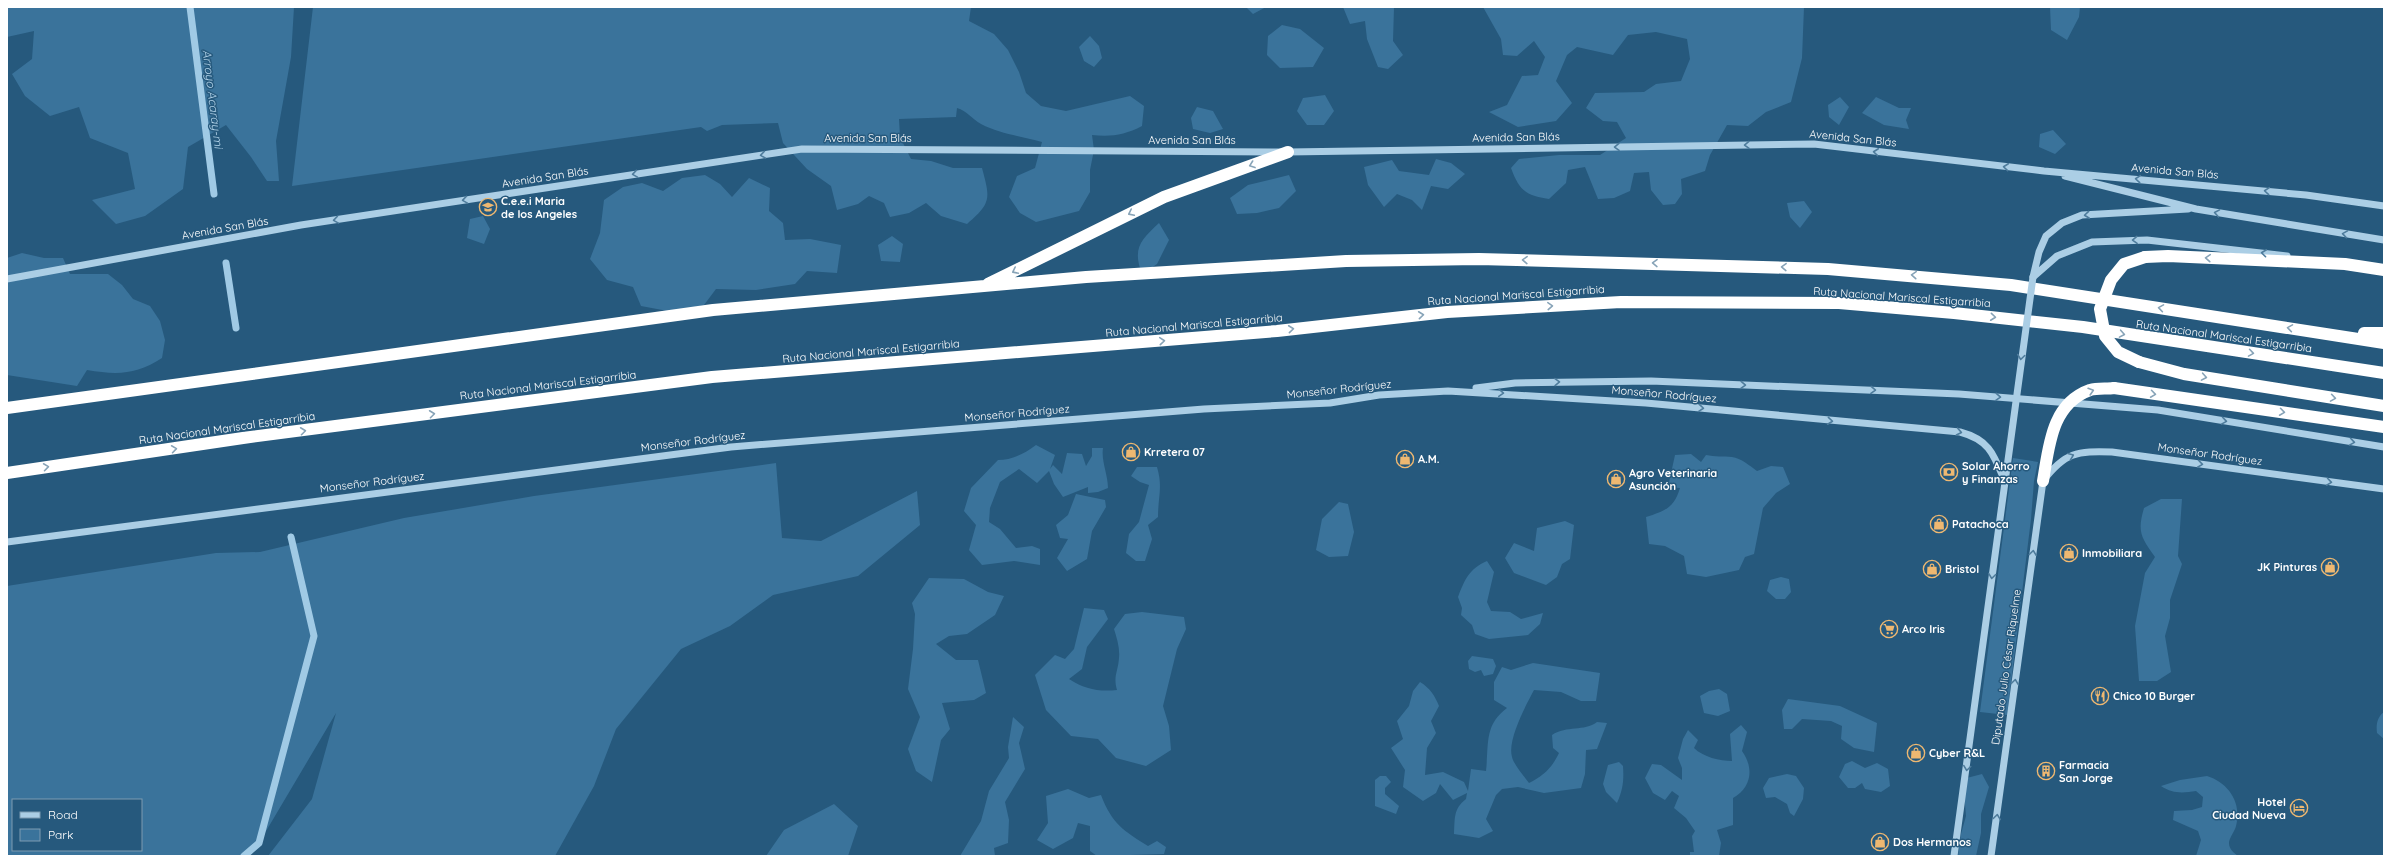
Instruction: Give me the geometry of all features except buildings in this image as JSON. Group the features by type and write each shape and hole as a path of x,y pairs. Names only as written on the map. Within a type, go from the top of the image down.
{"highway":[{"path":"982,288 1164,197 1288,152"},
{"path":"2384,270 2345,264 2168,256 2145,257 2124,264 2111,280 2100,309 2105,336 2118,352 2139,362 2184,374 2384,406"},
{"name":"Ruta Nacional Mariscal Estigarribia","path":"7,408 713,310 982,288 1086,277 1346,261 1479,259 1698,264 1828,269 1953,278 2012,285 2384,343"},
{"name":"Ruta Nacional Mariscal Estigarribia","path":"7,473 251,437 712,377 1276,331 1447,312 1620,302 1839,303 1954,313 2083,327 2384,373"},
{"path":"2328,334 2384,333"},
{"path":"2043,481 2051,431 2061,414 2074,400 2090,390 2114,388 2384,427"}],"street":[{"name":"Avenida San Blás","path":"7,279 301,225 802,149 1288,152 1814,144 2044,171 2306,195 2384,206"},
{"path":"2044,171 2196,209 2384,240"},
{"path":"1954,856 2033,277 2039,252 2046,236 2062,223 2082,215 2196,209"},
{"path":"2033,277 2057,256 2092,242 2148,240 2345,264"},
{"path":"1462,390 1515,383 1651,381 1959,394 2158,410 2384,447"},
{"name":"Monseñor Rodríguez","path":"7,542 731,447 1204,409 1330,403 1379,395 1462,390 1646,403 1960,432 1974,436 1987,445 2005,482"},
{"name":"Monseñor Rodríguez","path":"2043,481 2065,458 2085,451 2112,452 2384,490"},
{"name":"Diputado Julio César Riquelme","path":"1991,856 2043,481"}],"green space":[{"path":"7,7 294,7 291,57 276,141 279,181 267,181 251,157 226,125 188,147 183,189 145,216 116,224 92,200 135,189 128,153 90,138 79,107 50,116 25,96 12,74 32,59 34,31 7,37"},
{"path":"313,7 971,7 969,21 994,34 1008,50 1019,72 1026,93 1041,106 1066,111 1130,96 1144,106 1142,126 1118,135 1092,135 1094,150 1090,170 1090,192 1079,211 1036,222 1020,213 1009,197 1017,176 1035,168 1042,142 1003,133 988,127 957,108 956,117 899,119 900,137 911,159 931,161 953,168 982,168 987,186 987,199 981,211 967,224 941,216 926,203 909,213 890,217 884,203 869,196 858,204 837,210 831,186 807,169 783,143 778,123 722,125 707,131 701,127 292,186"},
{"path":"1246,7 1266,7 1253,14"},
{"path":"1343,7 1394,7 1393,41 1403,55 1388,69 1378,67 1367,39 1365,21 1350,24"},
{"path":"1483,7 1804,7 1802,58 1791,102 1766,112 1748,126 1727,125 1710,155 1705,171 1681,179 1682,194 1675,204 1663,205 1651,190 1649,172 1634,173 1630,191 1614,198 1598,199 1585,167 1568,170 1566,183 1549,199 1541,198 1524,191 1517,182 1511,168 1519,159 1559,155 1600,155 1626,138 1617,122 1603,121 1586,108 1595,93 1644,92 1656,84 1681,81 1690,59 1687,39 1656,32 1628,35 1613,55 1577,47 1567,55 1556,81 1572,103 1556,121 1518,127 1489,112 1507,105 1522,76 1538,75 1545,57 1534,41 1517,56 1503,55 1501,39"},
{"path":"2050,7 2080,7 2079,17 2067,40 2051,30"},
{"path":"1282,25 1300,29 1324,48 1313,67 1280,68 1267,55 1268,36"},
{"path":"1090,36 1099,46 1102,58 1094,67 1084,61 1079,47"},
{"path":"1325,95 1334,111 1324,125 1307,125 1297,111 1303,98"},
{"path":"1840,97 1849,107 1839,125 1829,117 1828,105"},
{"path":"1876,97 1899,108 1911,108 1906,120 1909,129 1884,125 1862,113"},
{"path":"1197,107 1213,111 1223,129 1210,133 1193,129 1191,118"},
{"path":"2053,130 2066,144 2055,154 2039,147 2040,134"},
{"path":"1436,159 1451,163 1465,174 1448,189 1431,186 1422,210 1412,200 1397,194 1384,207 1368,185 1364,167 1392,160 1399,171 1429,175"},
{"path":"705,175 720,184 732,197 749,178 770,188 769,211 783,223 785,240 810,239 841,245 837,273 807,271 795,284 756,290 716,289 704,305 673,312 641,306 633,287 607,280 590,259 600,233 604,200 623,187 642,183 663,191 682,178"},
{"path":"1289,175 1296,191 1279,208 1257,213 1237,214 1230,198 1248,185"},
{"path":"1804,201 1812,212 1800,228 1790,217 1787,203"},
{"path":"483,216 490,229 484,244 467,238 470,219"},
{"path":"1159,223 1169,240 1157,264 1142,274 1138,257 1140,245 1147,234"},
{"path":"892,236 903,244 900,262 881,261 878,245"},
{"path":"22,253 44,258 63,258 70,274 108,274 122,285 133,299 150,306 160,321 165,340 162,358 153,364 135,371 108,373 87,370 77,386 7,375 7,258"},
{"path":"1036,445 1055,455 1050,469 1053,465 1062,474 1067,453 1082,454 1086,466 1092,456 1092,448 1103,448 1103,458 1108,488 1098,492 1088,493 1088,487 1063,497 1054,484 1049,471 1037,483 1019,469 1000,482 990,508 989,522 1000,529 1016,548 1032,546 1040,549 1040,565 1014,561 982,565 969,550 976,525 964,511 971,488 998,460 1018,456"},
{"path":"1691,454 1701,462 1706,455 1739,459 1757,471 1771,466 1783,467 1790,484 1776,493 1763,508 1754,554 1745,557 1739,570 1706,577 1687,574 1684,556 1665,546 1649,544 1646,517 1668,508 1675,500 1680,488 1668,487 1675,455"},
{"path":"2013,458 2038,462 2034,481 2031,519 2007,715 1980,712"},
{"path":"776,463 782,538 821,541 917,491 920,525 858,576 773,595 730,626 681,649 616,729 594,786 555,856 268,856 312,799 336,713 259,843 244,856 7,856 7,586 216,553 260,552 404,518 534,496"},
{"path":"1137,467 1157,467 1160,480 1158,517 1148,525 1152,539 1145,561 1136,561 1126,553 1129,534 1139,522 1149,485 1140,482 1131,476"},
{"path":"1076,494 1105,500 1106,507 1092,531 1087,559 1067,571 1057,558 1068,539 1060,538 1056,525 1068,515"},
{"path":"2161,499 2182,499 2178,556 2182,564 2170,600 2170,618 2165,636 2171,672 2157,681 2139,681 2135,626 2145,573 2155,557 2146,544 2142,534 2141,523 2144,508"},
{"path":"1339,502 1348,504 1354,532 1348,556 1329,557 1316,550 1322,519"},
{"path":"1565,521 1574,525 1570,559 1562,564 1557,577 1546,585 1514,573 1505,558 1514,543 1534,551 1537,528"},
{"path":"1487,561 1494,572 1487,602 1491,611 1510,612 1521,619 1543,613 1540,624 1528,635 1489,639 1475,634 1472,625 1461,615 1462,608 1458,597 1463,585 1468,575 1476,567"},
{"path":"1781,577 1789,579 1791,592 1785,599 1776,599 1767,591 1770,580"},
{"path":"929,578 964,579 988,592 1004,596 995,615 967,634 949,636 936,644 956,660 978,660 986,693 974,700 942,703 950,729 941,740 932,782 916,771 908,749 920,717 908,689 913,649 915,614 912,603"},
{"path":"1084,608 1104,610 1108,619 1087,647 1082,669 1069,679 1080,685 1104,691 1117,690 1116,677 1119,651 1114,629 1125,614 1142,612 1184,617 1186,629 1177,649 1163,706 1169,726 1171,750 1146,766 1116,758 1098,739 1071,736 1046,710 1035,675 1055,655 1065,659 1074,649"},
{"path":"1472,656 1493,659 1496,666 1493,674 1484,676 1481,670 1475,672 1469,669 1468,661"},
{"path":"1533,663 1600,673 1596,701 1581,701 1561,692 1534,690 1526,704 1512,741 1511,750 1513,760 1529,783 1547,771 1559,753 1553,748 1552,735 1564,730 1587,727 1597,722 1607,723 1597,749 1586,750 1585,774 1581,788 1544,793 1518,787 1502,789 1496,795 1486,819 1493,831 1479,838 1454,834 1457,811 1466,799 1467,793 1453,800 1440,784 1436,793 1423,801 1403,787 1405,770 1391,748 1403,739 1397,721 1409,706 1413,691 1420,682 1427,687 1432,692 1439,706 1431,721 1436,733 1427,748 1425,775 1443,772 1464,782 1468,791 1471,769 1486,771 1491,728 1494,721 1507,708 1494,700 1494,682 1502,667 1511,670"},
{"path":"1719,689 1727,694 1730,711 1718,716 1704,713 1700,696 1709,691"},
{"path":"1788,699 1840,706 1877,723 1874,752 1854,748 1841,739 1842,726 1831,721 1802,719 1792,729 1784,729 1782,710"},
{"path":"2384,712 2384,739 2377,733 2377,727 2378,719"},
{"path":"1013,717 1024,727 1019,743 1025,769 1005,802 1009,820 1008,843 994,848 995,856 960,856 981,821 989,791 1009,758 1008,747"},
{"path":"1741,725 1747,732 1742,751 1748,764 1749,777 1744,788 1733,798 1733,825 1717,830 1721,843 1719,856 1690,856 1690,852 1694,852 1692,836 1695,831 1686,818 1674,808 1679,796 1672,791 1665,800 1653,793 1645,778 1652,764 1661,765 1682,780 1682,768 1678,758 1683,739 1688,730 1698,740 1694,748 1702,754 1712,758 1732,761 1730,734"},
{"path":"1852,761 1865,768 1877,763 1888,769 1890,786 1881,792 1865,789 1862,783 1855,788 1848,788 1839,777 1845,764"},
{"path":"1619,762 1623,766 1623,780 1621,794 1617,803 1606,792 1603,784 1608,765"},
{"path":"1787,774 1796,776 1804,788 1803,799 1794,816 1790,813 1787,804 1775,797 1766,798 1763,788 1769,778"},
{"path":"1982,774 1989,787 1981,814 1981,833 1976,856 1958,856 1961,834 1966,816 1963,779"},
{"path":"1380,776 1386,776 1391,782 1385,788 1385,794 1399,806 1396,814 1375,806 1375,780"},
{"path":"2207,776 2222,784 2232,795 2235,802 2237,818 2229,845 2233,852 2238,856 2196,856 2201,840 2198,831 2173,820 2174,811 2192,810 2202,807 2203,797 2196,791 2178,792 2165,789 2161,786 2180,780"},
{"path":"1068,789 1089,798 1101,795 1114,820 1125,831 1148,846 1157,841 1166,847 1164,854 1097,856 1090,851 1090,826 1078,823 1073,838 1053,849 1037,840 1048,823 1046,796"},
{"path":"834,804 858,826 848,856 766,856 784,830"}],"waterway":[{"name":"Arroyo Acaray-mi","path":"190,7 214,194"},
{"path":"226,263 236,328"},
{"path":"244,856 259,843 314,636 291,537"}],"place":[{"name":"C.e.e.i Maria de los Angeles","path":"488,207"},
{"name":"Krretera 07","path":"1131,452"},
{"name":"A.M.","path":"1405,459"},
{"name":"Solar Ahorro y Finanzas","path":"1949,472"},
{"name":"Agro Veterinaria Asunción","path":"1616,479"},
{"name":"Patachoca","path":"1939,524"},
{"name":"Inmobiliara","path":"2069,553"},
{"name":"JK Pinturas","path":"2330,567"},
{"name":"Bristol","path":"1932,569"},
{"name":"Arco Iris","path":"1889,629"},
{"name":"Chico 10 Burger","path":"2100,696"},
{"name":"Cyber R&L","path":"1916,753"},
{"name":"Farmacia San Jorge","path":"2046,771"},
{"name":"Hotel Ciudad Nueva","path":"2299,808"},
{"name":"Dos Hermanos","path":"1880,842"}]}
